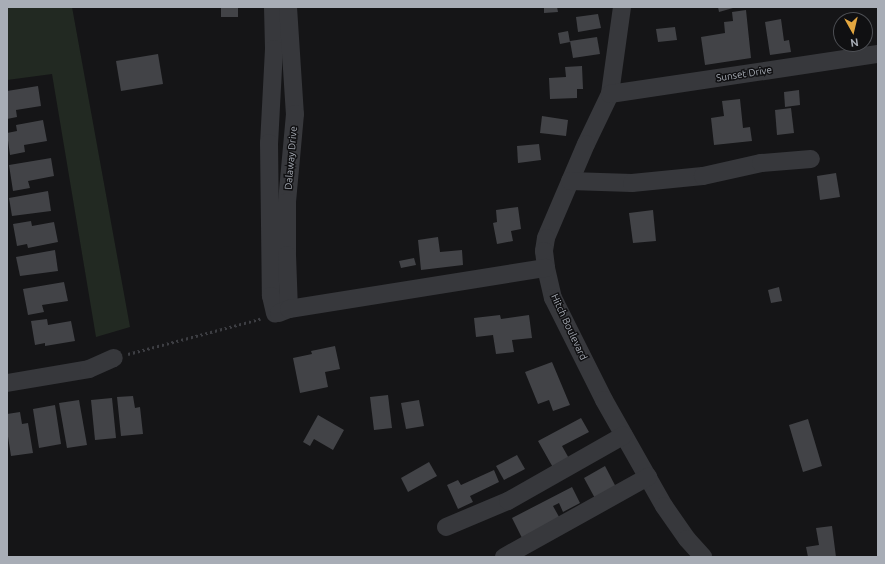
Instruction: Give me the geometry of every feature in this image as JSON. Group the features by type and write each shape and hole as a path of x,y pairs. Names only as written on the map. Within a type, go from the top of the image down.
{"street":[{"path":"273,7 274,49 270,143 271,296 277,313 546,268"},
{"name":"Dalaway Drive","path":"277,313 287,255 287,202 295,114 288,7"},
{"name":"Hitch Boulevard","path":"622,7 610,94 570,181 546,238 544,251 546,268 553,298 604,400 648,477 686,539 703,557"},
{"name":"Sunset Drive","path":"610,94 878,54"},
{"path":"570,181 639,182 703,176 761,163 811,159"},
{"path":"7,383 89,369 114,358"},
{"path":"446,527 508,501 624,435"},
{"path":"504,557 648,477"}],"path":[{"path":"114,358 277,313"}],"shaded area":[{"path":"7,7 72,7 130,327 96,337 52,74 7,80"}],"building":[{"path":"221,7 238,7 238,17 221,17"},
{"path":"544,7 557,7 558,12 544,13"},
{"path":"718,7 733,7 733,8 719,12"},
{"path":"746,10 751,58 705,65 701,37 725,33 724,22 733,21 732,12"},
{"path":"598,14 601,28 578,32 576,17"},
{"path":"781,19 784,41 789,40 791,52 770,55 765,22"},
{"path":"675,27 677,40 658,42 656,29"},
{"path":"568,31 570,42 560,44 558,33"},
{"path":"597,37 600,54 573,58 570,41"},
{"path":"158,54 163,84 121,91 116,61"},
{"path":"582,66 583,89 577,89 577,98 550,99 549,78 566,77 565,67"},
{"path":"38,86 41,106 16,110 17,117 7,119 7,91"},
{"path":"799,90 800,105 785,107 784,92"},
{"path":"740,99 743,128 750,127 752,141 714,145 711,118 724,116 722,101"},
{"path":"791,108 794,133 777,135 775,110"},
{"path":"542,116 568,120 566,136 540,133"},
{"path":"43,120 47,141 24,145 25,152 10,155 7,133 17,131 16,125"},
{"path":"539,144 541,160 518,163 517,146"},
{"path":"51,158 54,176 28,181 30,188 13,191 9,165"},
{"path":"836,173 840,197 820,200 817,176"},
{"path":"48,191 51,211 12,216 9,198"},
{"path":"518,207 521,229 511,231 513,241 497,244 493,223 497,222 496,210"},
{"path":"653,210 656,241 633,243 629,213"},
{"path":"31,221 32,226 54,222 58,242 28,248 27,244 17,246 13,224"},
{"path":"438,237 440,252 462,250 463,265 421,270 418,240"},
{"path":"55,250 58,271 20,276 16,257"},
{"path":"414,258 416,265 401,268 399,261"},
{"path":"64,282 68,301 42,305 44,312 28,315 23,289"},
{"path":"779,287 782,301 771,303 768,290"},
{"path":"500,315 501,319 529,315 532,338 512,340 514,352 496,354 493,335 476,337 474,318"},
{"path":"47,319 48,325 71,321 75,341 45,346 45,343 35,345 31,321"},
{"path":"335,346 340,369 325,372 328,387 300,393 293,358 312,354 311,351"},
{"path":"552,362 570,405 553,411 549,400 538,404 525,372"},
{"path":"388,395 392,428 374,430 370,397"},
{"path":"133,396 135,408 140,407 143,434 121,436 117,397"},
{"path":"112,398 116,438 95,440 91,400"},
{"path":"79,400 87,445 67,448 59,403"},
{"path":"419,400 424,426 406,429 401,403"},
{"path":"55,405 61,444 39,448 33,409"},
{"path":"20,412 22,424 28,423 33,453 11,456 7,430 7,414"},
{"path":"318,415 344,430 333,450 314,439 310,446 303,442"},
{"path":"581,418 589,432 562,446 571,462 555,471 538,441"},
{"path":"808,419 822,466 803,472 789,425"},
{"path":"517,455 525,469 504,480 496,466"},
{"path":"429,462 437,476 408,492 401,478"},
{"path":"605,466 618,491 597,502 584,478"},
{"path":"494,470 499,482 470,496 473,502 458,509 447,485 458,480 461,485"},
{"path":"572,487 580,503 563,512 559,503 553,506 563,524 525,544 512,518"},
{"path":"832,526 836,557 808,557 806,547 819,545 816,528"}]}
